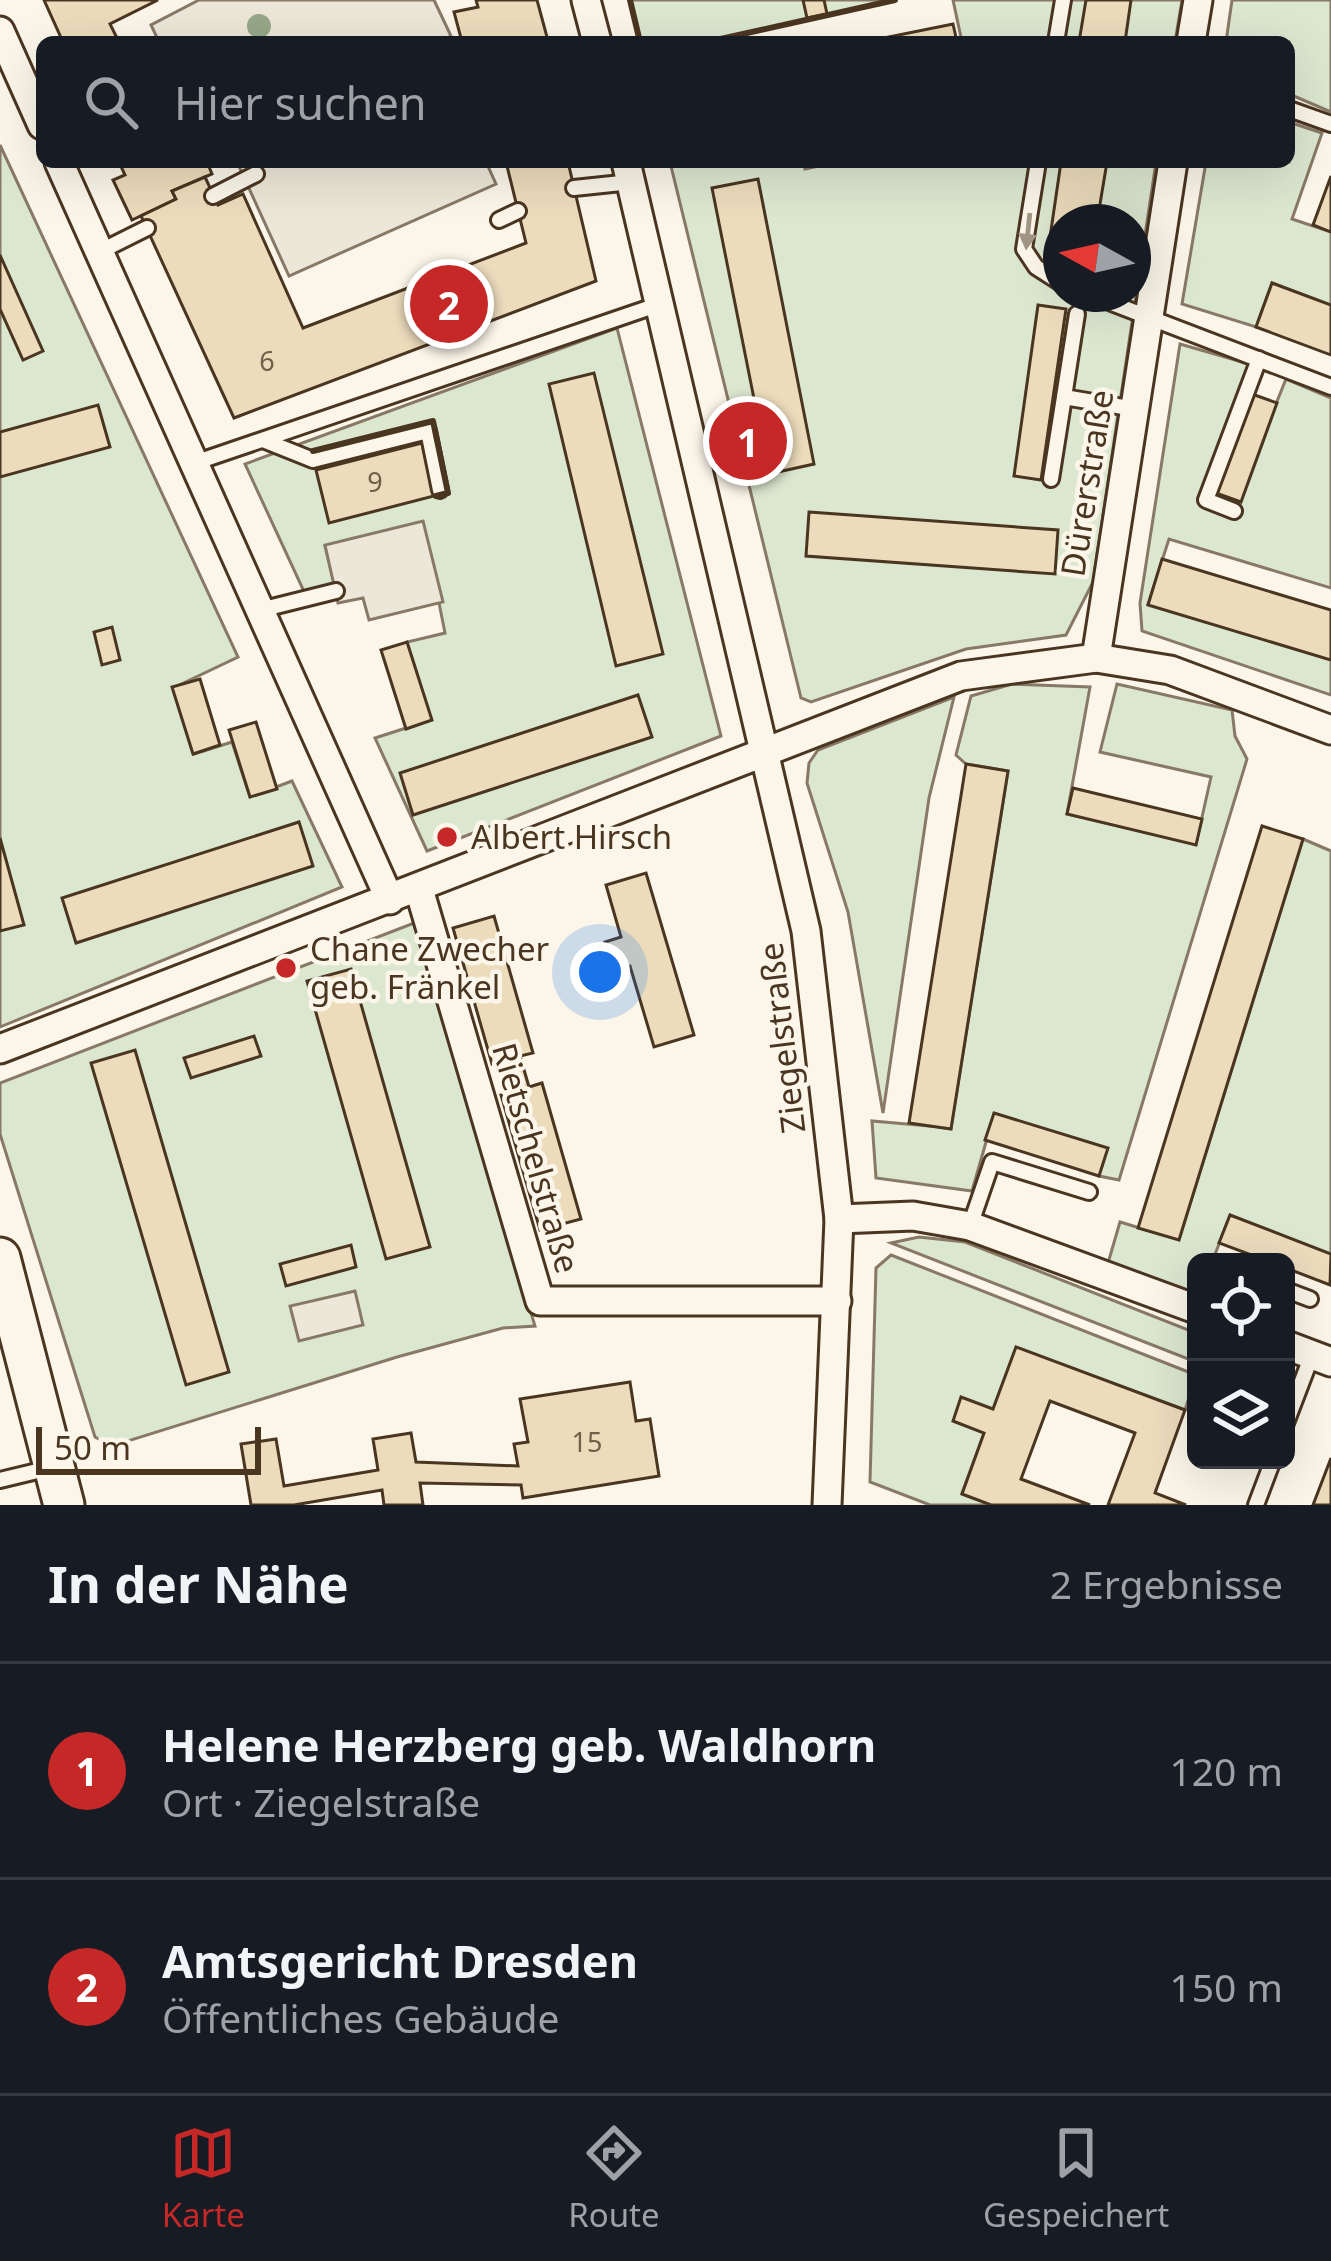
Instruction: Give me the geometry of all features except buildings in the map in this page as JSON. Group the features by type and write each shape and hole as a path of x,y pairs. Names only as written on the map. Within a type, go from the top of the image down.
{"main road":[{"path":"0,1258 60,1486"}],"street":[{"path":"586,0 595,36"},
{"path":"1193,36 1198,0"},
{"path":"0,31 36,111"},
{"path":"62,168 390,900"},
{"name":"Dürerstraße","path":"1096,658 1172,168"},
{"name":"Ziegelstraße","path":"628,172 806,931 838,1220 827,1505"},
{"path":"0,1048 766,754 872,706 961,676 1096,658 1170,670 1331,730"},
{"name":"Rietschelstraße","path":"419,890 540,1300 837,1300"},
{"path":"838,1220 913,1216 970,1226 1187,1306"}],"lane":[{"path":"1057,36 1063,0"},
{"path":"1295,111 1331,124"},
{"path":"1037,168 1024,249 1043,271"},
{"path":"574,188 628,172"},
{"path":"213,196 256,174"},
{"path":"499,220 518,212"},
{"path":"99,252 147,228"},
{"path":"194,463 660,304"},
{"path":"1134,312 1331,387"},
{"path":"1052,479 1077,314"},
{"path":"1234,511 1205,500 1259,359"},
{"path":"1064,397 1135,409"},
{"path":"263,440 313,460 428,431 440,490"},
{"path":"260,610 336,590"},
{"path":"970,1226 992,1162 1089,1192"},
{"path":"1295,1293 1310,1299"},
{"path":"1295,1397 1310,1354"},
{"path":"1256,1505 1270,1469"},
{"path":"0,1480 60,1486"}],"green space":[{"path":"630,0 895,0 734,36 639,36"},
{"path":"953,0 1182,0 1176,36 961,36"},
{"path":"1232,0 1331,0 1331,112 1295,97 1295,36 1227,36"},
{"path":"1295,124 1322,133 1292,219 1331,232 1331,305 1272,283 1256,327 1182,304 1205,168 1295,168"},
{"path":"0,145 238,657 173,688 194,754 232,742 250,797 292,781 342,887 0,1027"},
{"path":"671,168 1155,168 1150,204 1043,204 1043,312 1134,312 1093,582 1066,635 966,649 811,702 801,698"},
{"path":"617,328 721,736 427,851 375,738 431,720 407,642 445,633 423,522 325,546 336,591 307,598 245,464"},
{"path":"1180,344 1256,366 1206,500 1233,511 1286,379 1331,398 1331,588 1169,539 1148,604 1331,660 1331,695 1142,631 1140,603"},
{"path":"1012,684 1090,687 1067,814 1196,844 1211,777 1100,752 1117,684 1232,710 1235,736 1247,759 1119,1180 1099,1176 994,1114 972,1191 876,1178 872,1121 951,1128 1008,771 966,764 956,755 971,696"},
{"path":"954,697 929,798 883,1113 848,912 807,783 809,763 818,750"},
{"path":"1303,839 1331,851 1331,1254 1230,1216 1216,1253 1187,1253 1187,1294 1108,1263 1120,1222 1179,1240"},
{"path":"414,923 535,1326 503,1328 397,1357 112,1446 95,1437 0,1134 0,1083"},
{"path":"919,1237 965,1242 1187,1329 1187,1358 891,1243"},
{"path":"891,1255 1187,1371 1185,1410 1016,1348 962,1493 991,1505 930,1505 870,1482 876,1268"}],"shaded area":[{"path":"199,0 434,0 451,36 156,36 151,25"},
{"path":"240,168 489,168 496,184 289,276"},
{"path":"423,521 443,602 369,620 363,598 338,603 325,545"},
{"path":"355,1291 363,1325 299,1341 290,1306"}],"wall":[{"path":"630,0 639,36"},
{"path":"734,36 895,0"},
{"path":"313,451 433,421 448,493 436,496"}],"place":[{"name":"Amtsgericht Dresden","path":"449,304"},
{"name":"Helene Herzberg geb. Waldhorn","path":"748,441"},
{"name":"Albert Hirsch","path":"447,837"},
{"name":"Chane Zwecher geb. Fränkel","path":"286,968"}]}
